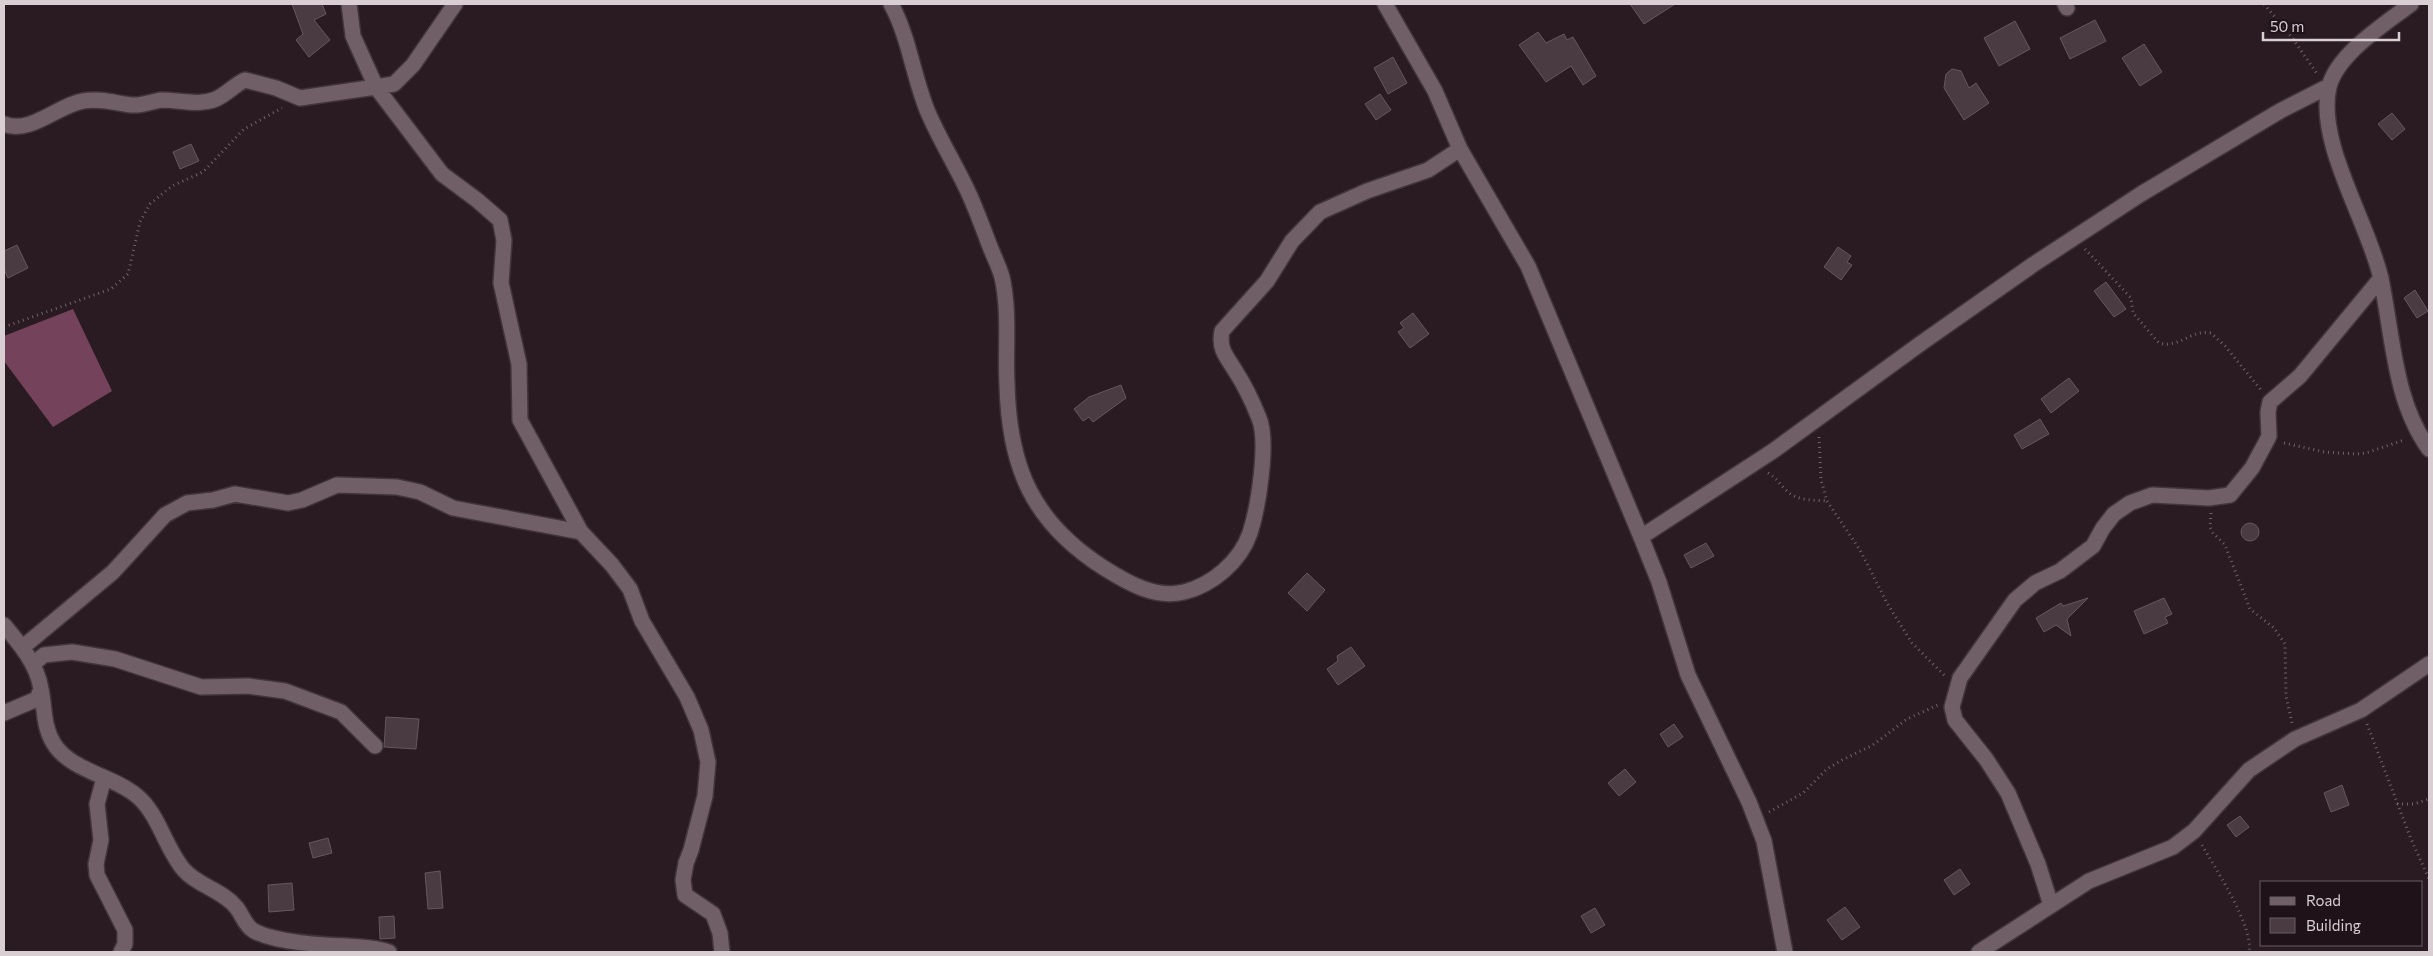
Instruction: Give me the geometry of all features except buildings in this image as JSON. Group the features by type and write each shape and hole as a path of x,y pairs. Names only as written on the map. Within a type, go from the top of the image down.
{"street":[{"path":"348,4 353,36 376,88 442,174 500,220 504,240 501,283 519,364 520,420 581,532 612,565 630,590 642,621 687,697 701,730 708,762 705,796 682,880 685,895 713,914 720,933 722,952"},
{"path":"4,124 15,126 33,123 69,103 84,100 106,100 133,105 162,100 202,102 214,99 245,80 276,88 300,98 394,84 413,65 455,4"},
{"path":"891,4 915,67 927,110 971,198 1002,277 1007,325 1006,382 1010,439 1024,482 1040,511 1076,547 1088,558 1140,589 1171,595 1196,589 1220,575 1240,552 1249,534 1264,458 1261,420 1236,372 1224,355 1220,341 1222,331 1267,281 1292,241 1320,212 1367,191 1428,170 1460,149"},
{"path":"1384,4 1435,91 1460,149 1528,266 1659,582 1688,675 1749,802 1764,841 1785,952"},
{"path":"2410,4 2369,35 2334,74 2327,87 2326,114 2334,147 2381,278 2388,324 2407,406 2419,435 2429,450"},
{"path":"1641,537 1753,464 1920,344 2075,238 2280,111 2327,87"},
{"path":"2051,905 2035,856 2008,793 1986,759 1954,720 1952,707 1960,678 2015,600 2035,583 2060,571 2093,546 2102,528 2114,514 2142,497 2219,498 2230,495 2240,484 2269,436 2268,412 2270,402 2300,376 2381,278"},
{"path":"23,647 113,572 165,515 187,503 213,500 235,494 288,503 302,500 337,485 397,487 420,492 453,508 581,532"},
{"path":"4,625 23,647 33,664 41,689 43,715 54,745 79,765 104,778 121,784 140,798 183,870 224,896 236,907 252,930 312,944 367,948 389,952"},
{"path":"33,664 44,654 72,652 115,659 201,687 248,686 285,691 341,712 375,746"},
{"path":"1979,952 2090,882 2173,847 2194,831 2249,770 2295,739 2361,710 2429,664"},
{"path":"4,713 37,699 41,689"},
{"path":"104,778 97,804 101,840 96,864 98,874 125,930 125,944 121,952"}],"path":[{"path":"2264,4 2293,39 2327,87"},
{"path":"4,327 111,289 128,274 140,222 150,204 172,186 203,172 244,129 300,98"},
{"path":"2075,238 2131,298 2133,313 2159,344 2173,345 2197,332 2211,333 2225,346 2270,402"},
{"path":"1756,820 1803,793 1827,769 1873,745 1907,719 1956,693 1912,643 1887,603 1860,550 1827,501 1821,480 1819,453 1820,417"},
{"path":"2264,447 2286,442 2324,452 2366,453 2419,435"},
{"path":"1753,464 1776,477 1790,494 1797,498 1827,501"},
{"path":"2219,498 2210,516 2210,526 2213,534 2225,545 2250,609 2274,628 2285,644 2286,696 2295,739"},
{"path":"2361,710 2397,804 2429,879"},
{"path":"2397,804 2414,804 2429,799"},
{"path":"2194,831 2242,915 2250,944 2249,952"}],"shaded area":[{"path":"73,309 112,391 53,427 4,361 4,336"}]}
